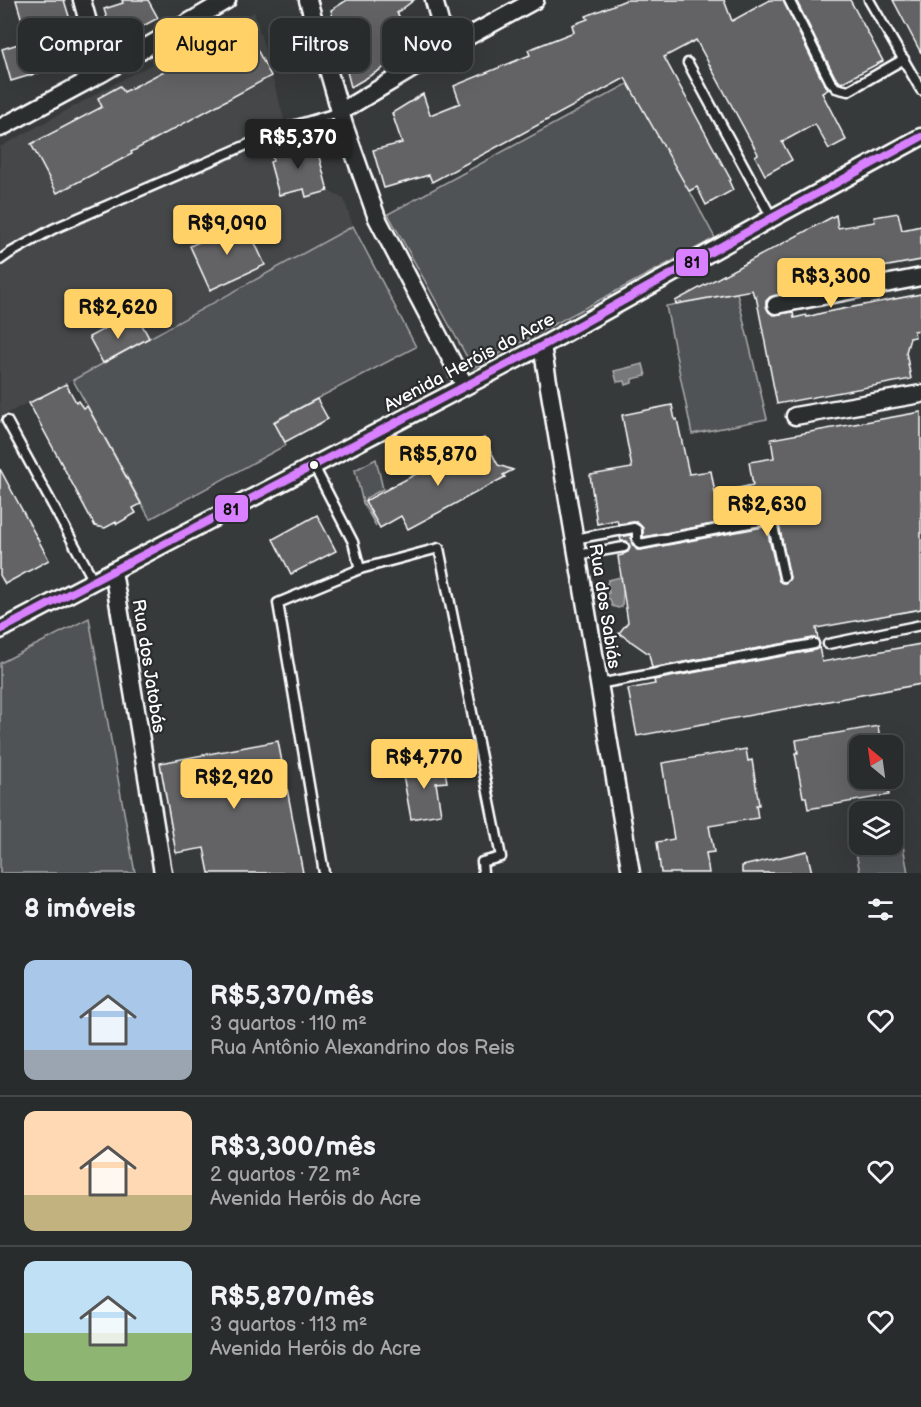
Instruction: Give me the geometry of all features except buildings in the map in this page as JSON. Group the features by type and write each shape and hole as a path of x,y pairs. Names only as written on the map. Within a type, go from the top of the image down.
{"street":[{"path":"82,0 102,73"},
{"path":"0,128 102,73 227,0"},
{"path":"308,0 340,112 377,218 465,386"},
{"path":"434,0 439,18"},
{"path":"473,34 535,0"},
{"path":"340,112 407,72"},
{"name":"Avenida Heróis do Acre","path":"0,630 542,346 921,137"},
{"path":"776,305 921,277"},
{"name":"Rua dos Sabiás","path":"542,346 630,873"},
{"path":"795,416 921,394"},
{"name":"Rua dos Jatobás","path":"113,571 163,873"}],"lane":[{"path":"789,0 830,81 836,88 848,90 904,59"},
{"path":"869,0 921,90"},
{"path":"688,63 772,218"},
{"path":"0,260 54,229 286,128 340,112"},
{"path":"7,421 94,581"},
{"path":"315,465 353,542 360,569"},
{"path":"576,547 598,535 635,528 640,544 765,520 773,526 784,577"},
{"path":"598,535 601,551"},
{"path":"576,547 601,551 624,547"},
{"path":"324,873 278,603 360,569 439,548 501,857 482,862 483,873"},
{"path":"828,644 921,626"},
{"path":"598,684 814,644"}],"shaded area":[{"path":"254,12 256,18 242,18"},
{"path":"258,26 290,140 304,153 317,149 328,191 344,199 353,226 73,380 0,417 0,147 129,76 143,72 143,69 155,63 155,72 258,72"},
{"path":"631,82 715,238 473,368 388,214"},
{"path":"353,226 416,347 274,421 286,445 150,519 73,380"},
{"path":"737,293 767,419 692,434 666,306"},
{"path":"643,364 646,376 632,379 632,383 626,385 625,381 617,382 614,371"},
{"path":"376,459 383,489 366,498 365,501 376,526 363,503 355,470"},
{"path":"629,575 631,590 623,591 622,607 612,606 606,594 609,593 608,580"},
{"path":"89,618 135,873 0,873 0,663"},
{"path":"903,846 908,873 860,873 857,855 903,855"}],"transit line":[{"name":"81","path":"0,630 542,346 921,137"}]}
